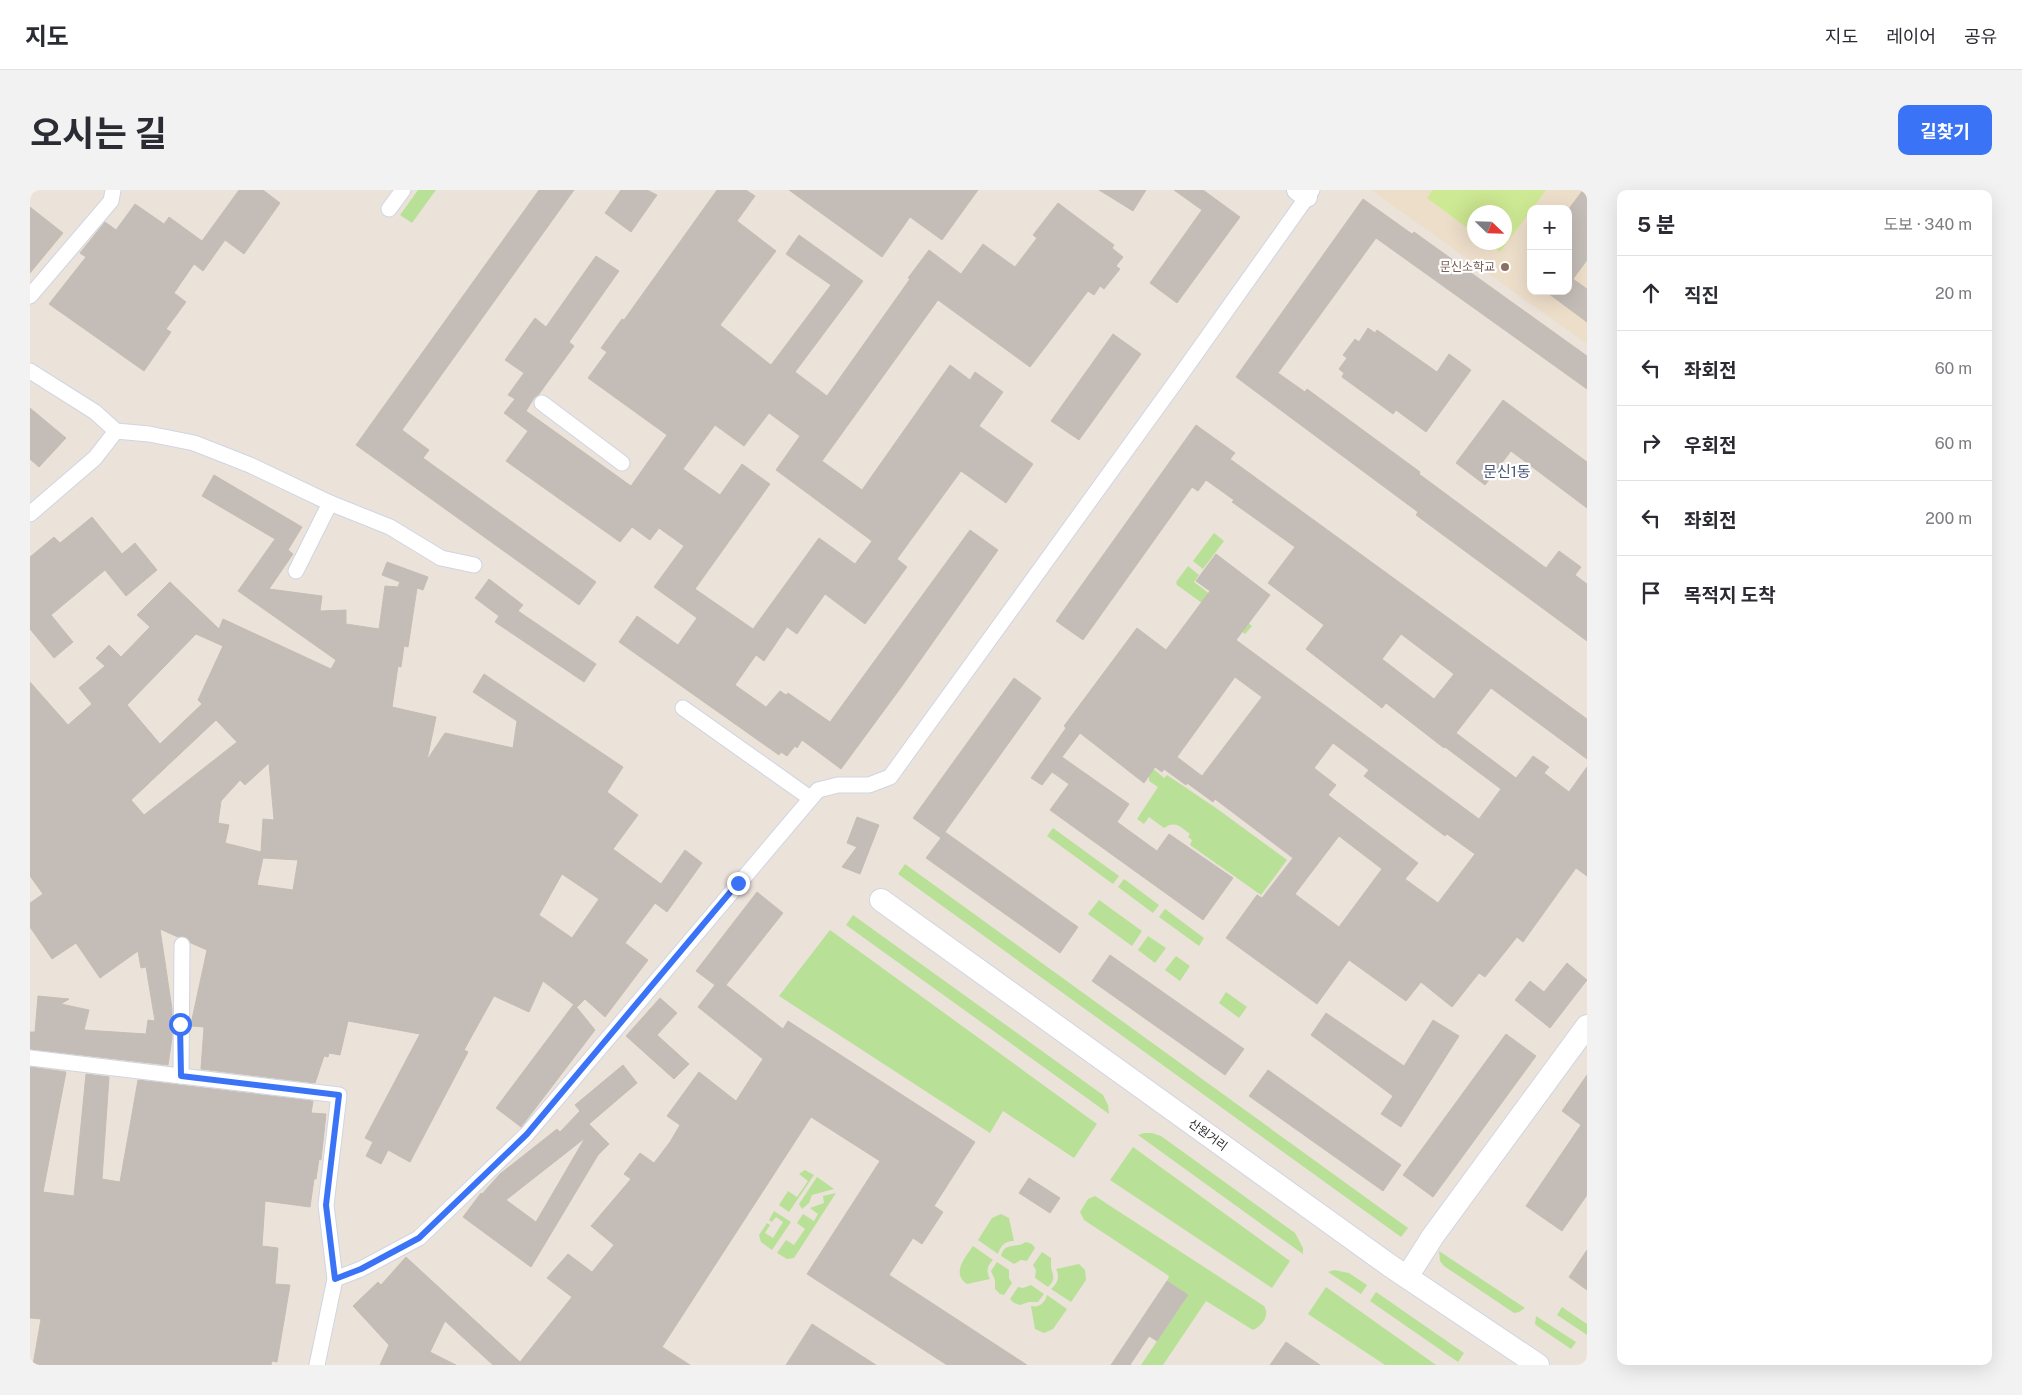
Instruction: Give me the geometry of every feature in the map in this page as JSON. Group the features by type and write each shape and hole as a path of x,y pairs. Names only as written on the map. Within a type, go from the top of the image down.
{"main road":[{"name":"산원거리","path":"881,900 1407,1277 1538,1365"},
{"path":"1407,1277 1433,1236 1587,1026"}],"street":[{"path":"30,296 111,201 114,190"},
{"path":"389,209 403,190"},
{"path":"335,1279 361,1269 419,1238 527,1134 818,790 838,785 868,785 890,777 1171,388 1305,192"},
{"path":"30,371 94,412 116,431 149,434 194,443 250,465 330,503 390,527 441,558 474,565"},
{"path":"542,403 622,463"},
{"path":"30,514 95,458 116,431"},
{"path":"296,571 330,503"},
{"path":"684,708 810,798"},
{"path":"181,1076 182,945"},
{"path":"30,1058 339,1095 326,1205 335,1279 317,1365"}],"shaded area":[{"name":"문신소학교","path":"1371,190 1587,190 1587,344"}],"green space":[{"path":"418,190 436,190 412,223 400,215"},
{"path":"1433,190 1546,190 1535,205 1527,205 1527,216 1512,236 1512,205 1467,205 1467,228 1427,198"},
{"path":"1214,533 1224,541 1203,569 1193,561"},
{"path":"1188,566 1199,575 1194,582 1252,626 1245,634 1177,585 1176,582"},
{"path":"1149,765 1164,778 1167,775 1216,808 1287,860 1261,895 1190,845 1192,840 1188,837 1190,834 1181,827 1171,825 1164,828 1149,817 1144,824 1137,819 1158,787 1149,781 1149,777 1143,772"},
{"path":"1053,828 1119,876 1113,884 1047,836"},
{"path":"905,864 1408,1228 1401,1237 898,874"},
{"path":"1124,879 1159,905 1153,913 1118,887"},
{"path":"1099,900 1142,931 1132,946 1088,914"},
{"path":"1165,909 1204,938 1199,946 1159,917"},
{"path":"853,915 1103,1095 1108,1105 1109,1114 846,925"},
{"path":"830,930 1097,1124 1074,1158 1003,1111 990,1133 779,996"},
{"path":"1148,936 1166,948 1155,963 1138,950"},
{"path":"1176,956 1190,966 1180,981 1165,970"},
{"path":"1226,992 1247,1007 1239,1018 1219,1003"},
{"path":"1144,1133 1161,1136 1295,1233 1303,1248 1303,1254 1138,1135"},
{"path":"1133,1147 1290,1261 1272,1288 1110,1180"},
{"path":"805,1170 814,1175 789,1212 779,1205 788,1191 797,1197 808,1181 799,1174"},
{"path":"817,1177 834,1189 812,1195 809,1203 802,1209 799,1204"},
{"path":"836,1193 794,1258 787,1259 777,1253 786,1240 794,1245 805,1229 797,1223 803,1214 814,1221 818,1214 810,1208 824,1203 823,1196"},
{"path":"1095,1196 1264,1306 1266,1316 1262,1323 1253,1330 1206,1301 1163,1365 1141,1365 1188,1295 1167,1281 1169,1276 1084,1220 1080,1212 1088,1199"},
{"path":"774,1211 791,1222 772,1250 761,1242 759,1235 767,1223 770,1225 765,1233 773,1238 783,1222 776,1217 772,1222 769,1220"},
{"path":"1001,1214 1009,1218 1014,1241 1004,1244 998,1254 978,1240 992,1218"},
{"path":"1026,1242 1032,1244 1035,1248 1027,1261 1021,1260 1014,1264 1001,1256 1007,1247"},
{"path":"973,1246 993,1260 989,1264 988,1269 990,1279 967,1284 962,1280 960,1270 963,1260"},
{"path":"1439,1251 1525,1308 1514,1313 1444,1266 1440,1261"},
{"path":"1042,1252 1051,1258 1053,1277 1048,1287 1035,1278 1036,1270 1033,1265"},
{"path":"997,1262 1009,1270 1009,1278 1012,1283 1004,1295 995,1289 995,1280 991,1271"},
{"path":"1079,1264 1085,1270 1086,1280 1071,1302 1051,1289 1058,1280 1056,1269"},
{"path":"1334,1270 1349,1273 1367,1285 1361,1294 1328,1272"},
{"path":"1031,1285 1044,1294 1038,1302 1020,1305 1010,1299 1018,1287 1023,1288"},
{"path":"1326,1287 1436,1365 1385,1365 1308,1314"},
{"path":"1376,1292 1464,1353 1458,1362 1370,1301"},
{"path":"1047,1295 1067,1309 1053,1329 1044,1333 1035,1329 1031,1306 1041,1304"},
{"path":"1562,1307 1587,1324 1587,1335 1557,1315"},
{"path":"1536,1316 1576,1342 1571,1349 1537,1326 1535,1324"}],"building":[{"path":"239,190 263,190 280,203 244,254 225,240 203,271 194,264 174,293 186,302 166,329 171,332 144,371 49,304 86,257 80,253 105,222 116,230 135,204 164,224 169,217 202,241"},
{"path":"539,190 574,190 402,430 429,450 423,458 596,582 579,605 356,445"},
{"path":"621,190 647,190 657,195 631,232 605,213"},
{"path":"717,190 746,190 755,196 737,221 776,251 720,325 771,365 831,285 786,254 799,235 863,281 795,372 827,396 929,250 961,274 983,244 1015,267 1037,238 1033,235 1058,203 1114,245 1112,248 1123,257 1116,266 1120,269 1104,289 1100,286 1094,295 1088,291 1030,367 938,300 822,461 862,490 950,365 970,380 975,372 1003,392 979,426 1033,464 1006,503 961,471 897,559 907,567 865,624 825,594 797,634 787,627 764,661 756,655 735,685 766,707 780,691 786,695 788,693 830,722 970,530 998,550 841,769 802,740 797,748 795,746 787,756 781,752 779,755 619,642 637,616 678,645 697,618 654,587 684,546 659,528 650,540 632,527 620,542 506,461 528,431 504,413 515,399 508,395 524,373 505,360 535,318 546,327 596,256 619,271 569,342 574,346 526,411 631,486 667,435 588,378 607,352 601,348 622,319 624,320","holes":["769,413 800,436 776,470 872,541 855,564 819,538 753,629 695,589 770,484 742,464 720,495 683,469 715,425 744,446"]},
{"path":"789,190 978,190 942,240 910,217 882,257"},
{"path":"1099,190 1146,190 1133,211"},
{"path":"1174,190 1203,190 1240,217 1177,303 1150,283 1202,210"},
{"path":"1583,190 1587,190 1587,260 1573,279 1587,289 1587,322 1550,295 1572,295 1572,205"},
{"path":"1363,199 1412,234 1414,232 1587,356 1587,389 1376,238 1278,373 1305,392 1307,389 1546,568 1559,551 1581,567 1575,575 1587,584 1587,641 1416,515 1418,512 1236,377"},
{"path":"30,207 63,233 30,273"},
{"path":"1368,328 1375,333 1377,330 1437,372 1449,354 1471,370 1426,432 1396,410 1393,414 1342,377 1344,373 1339,369 1347,358 1343,355 1355,339 1359,342"},
{"path":"1113,334 1141,354 1079,440 1051,421"},
{"path":"1503,400 1587,462 1587,508 1511,451 1485,485 1456,463"},
{"path":"30,408 66,438 39,467 30,459"},
{"path":"1196,425 1235,453 1230,459 1587,719 1587,759 1491,688 1456,733 1516,778 1533,756 1549,767 1544,773 1569,792 1587,767 1587,876 1576,868 1523,942 1517,937 1485,977 1479,973 1452,1007 1421,982 1406,1001 1349,960 1317,1004 1226,938 1257,895 1262,898 1293,858 1215,799 1213,802 1164,769 1162,772 1155,767 1144,783 1080,733 1062,757 1129,804 1117,822 1157,851 1169,834 1233,878 1203,920 1050,810 1069,784 1052,772 1042,785 1031,778 1066,728 1064,726 1137,628 1166,650 1210,591 1196,581 1216,554 1270,595 1236,640 1479,819 1501,789 1386,703 1382,708 1306,649 1324,625 1268,583 1295,547 1232,502 1234,500 1206,480 1198,491 1192,487 1083,640 1056,621","holes":["1401,634 1454,674 1434,699 1382,659","1235,677 1262,697 1202,776 1177,757","1333,743 1369,770 1364,776 1445,836 1447,834 1475,854 1438,903 1405,879 1418,863 1328,795 1336,785 1314,768","1339,836 1382,869 1339,927 1295,894"]},
{"path":"214,475 302,527 288,550 293,554 269,589 322,596 320,611 346,610 346,624 379,629 385,586 398,587 400,582 382,575 387,562 428,577 423,590 417,588 408,647 404,646 401,667 398,666 392,707 436,717 427,760 445,733 513,748 517,721 473,692 484,674 623,767 607,792 638,815 613,849 661,884 685,850 702,863 667,912 655,903 625,943 648,960 605,1017 585,999 577,1007 543,981 529,1012 494,996 464,1050 468,1052 410,1162 388,1150 381,1164 366,1156 373,1142 365,1138 420,1034 348,1021 340,1055 329,1053 328,1057 324,1056 315,1083 201,1069 204,1027 191,1026 191,1024 207,950 191,943 186,937 178,937 160,929 172,1009 172,1038 168,1065 30,1049 30,1032 35,1032 38,996 69,999 61,1004 89,1010 84,1030 146,1034 148,1020 155,1021 146,967 141,968 138,951 100,978 76,943 52,959 30,927 30,903 43,894 30,876 30,682 68,725 92,704 79,688 105,666 96,658 109,645 121,657 150,627 137,615 170,582 219,629 223,619 331,669 336,660 238,591 275,539 202,496","holes":["196,634 223,646 198,700 202,704 160,744 127,705","216,720 237,742 144,815 131,800","269,763 274,820 263,819 261,852 225,843 229,825 218,823 221,801 240,780 245,785","263,858 298,860 293,890 257,885","562,874 599,899 572,938 539,915"]},
{"path":"92,517 122,554 135,543 157,570 126,596 105,570 51,615 73,642 54,658 30,629 30,557 54,537 60,543"},
{"path":"489,579 523,605 518,611 596,664 584,682 495,622 499,616 475,598"},
{"path":"1014,678 1041,698 945,832 1078,927 1060,953 926,858 941,838 913,818"},
{"path":"857,817 879,825 860,874 842,867 857,847 847,843"},
{"path":"757,892 783,913 726,985 783,1029 788,1021 975,1142 934,1206 943,1212 922,1244 913,1238 889,1275 1027,1365 947,1365 807,1274 880,1161 811,1117 662,1347 690,1365 493,1365 445,1321 430,1352 456,1365 380,1365 389,1345 353,1306 378,1282 381,1285 406,1257 520,1362 572,1297 547,1278 568,1254 592,1272 614,1245 591,1226 631,1179 624,1174 640,1153 654,1163 670,1142 680,1125 667,1116 699,1072 736,1101 763,1059 698,1007 715,985 696,971"},
{"path":"1110,955 1244,1049 1225,1075 1092,981"},
{"path":"1567,963 1587,980 1550,1028 1515,1000 1530,981 1544,992"},
{"path":"660,998 677,1013 657,1035 689,1064 674,1079 626,1036"},
{"path":"574,1004 595,1030 521,1127 496,1108"},
{"path":"1326,1013 1404,1066 1433,1020 1459,1036 1401,1127 1381,1114 1393,1096 1311,1035"},
{"path":"1506,1034 1536,1056 1433,1197 1403,1175"},
{"path":"623,1065 637,1083 589,1124 609,1144 598,1155 531,1267 463,1217 481,1193 500,1174 557,1129 560,1132 580,1111 575,1105","holes":["585,1138 536,1222 506,1200"]},
{"path":"30,1067 66,1072 43,1192 74,1196 86,1074 109,1077 102,1179 120,1182 138,1080 313,1101 311,1113 326,1114 321,1160 319,1159 316,1179 314,1179 310,1207 265,1201 262,1246 278,1248 275,1284 290,1285 277,1362 272,1361 271,1365 33,1365 41,1319 30,1318"},
{"path":"1268,1070 1401,1165 1383,1191 1249,1096"},
{"path":"1587,1075 1587,1195 1562,1231 1526,1206 1581,1125 1562,1111"},
{"path":"1029,1178 1060,1198 1050,1213 1019,1193"},
{"path":"1587,1250 1587,1290 1569,1277"},
{"path":"1167,1281 1188,1295 1157,1341 1149,1336 1130,1365 1111,1365"},
{"path":"812,1324 876,1365 786,1365"},
{"path":"1286,1342 1320,1365 1270,1365"}],"place":[{"name":"문신소학교","path":"1505,267"}],"district":[{"name":"문신1동","path":"1507,471"}],"route":[{"path":"180,1024 181,1076 339,1095 326,1205 335,1279 361,1269 419,1238 527,1134 738,883"}]}
